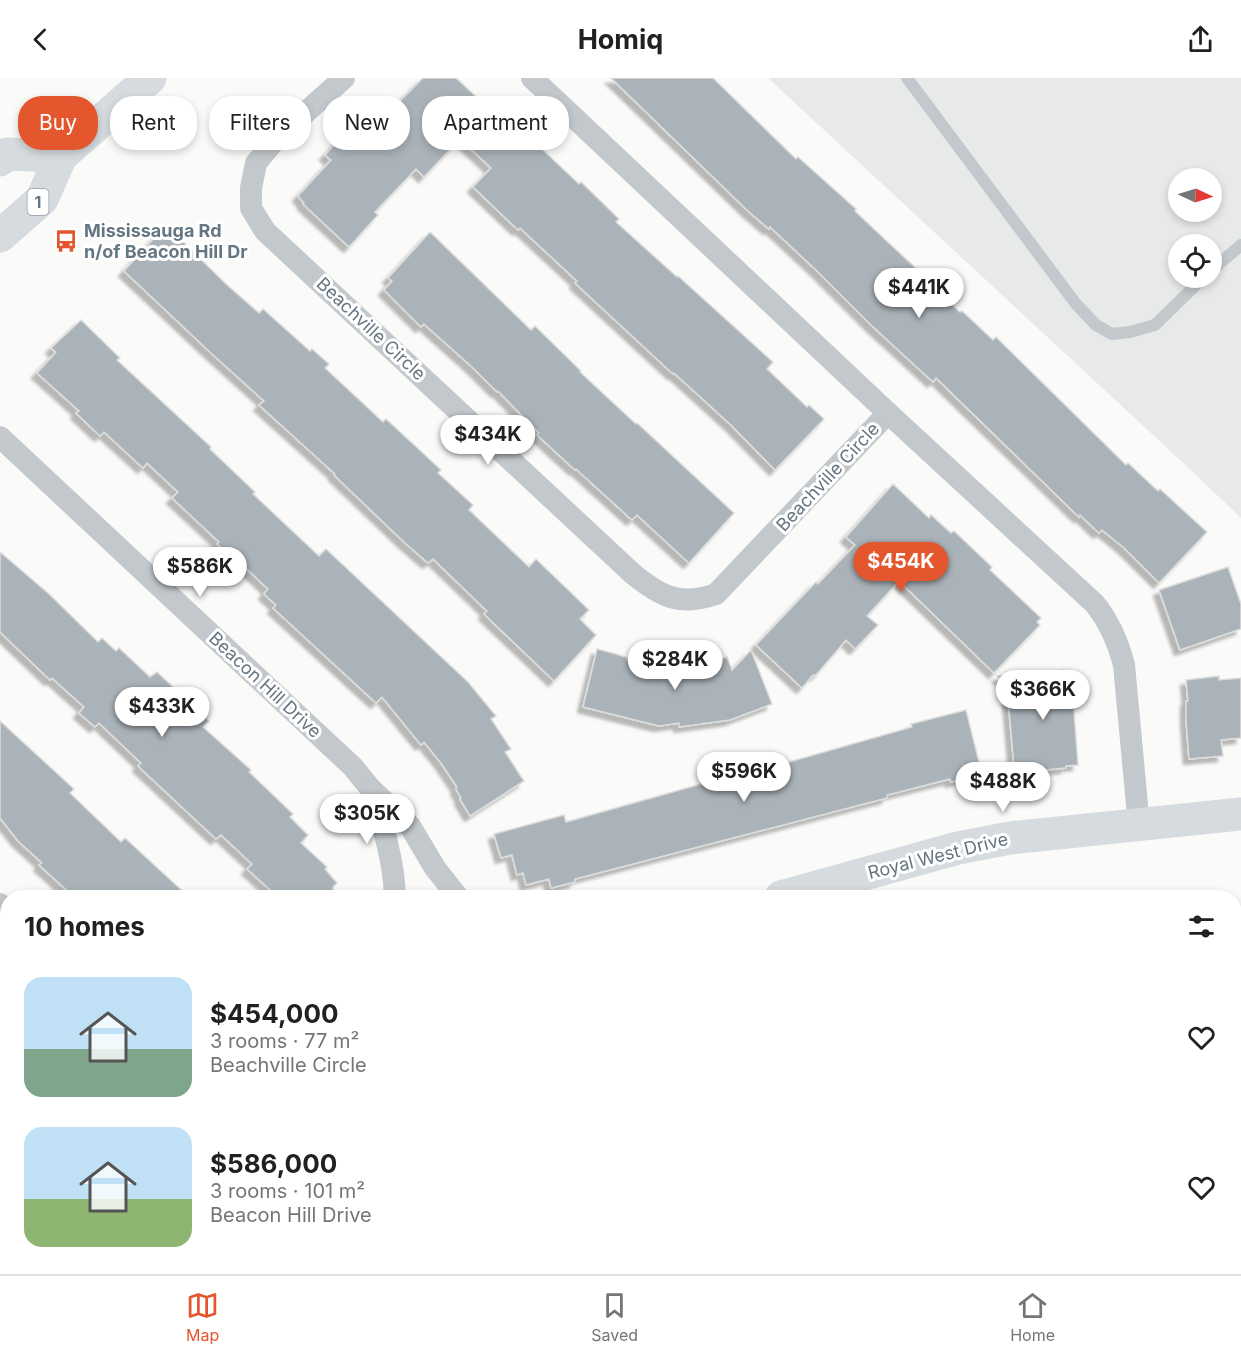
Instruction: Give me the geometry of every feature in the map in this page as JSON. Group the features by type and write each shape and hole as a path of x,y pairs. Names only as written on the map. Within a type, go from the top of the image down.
{"street":[{"name":"1","path":"0,236 42,199 61,156 150,78"},
{"name":"Beachville Circle","path":"344,78 276,140 256,163 251,188 252,208 257,220 265,231 654,591 680,599 705,598 716,594 888,413"},
{"name":"Beachville Circle","path":"532,78 1095,604 1108,620 1117,639 1124,665 1138,826"},
{"path":"0,160 7,154 61,156"},
{"name":"Beacon Hill Drive","path":"0,437 353,767 370,788 410,826 435,868 452,890"},
{"name":"Beacon Hill Drive","path":"370,788 386,836 395,890"},
{"name":"Royal West Drive","path":"806,890 958,848 989,842 1060,832 1241,814"}],"lane":[{"path":"907,78 1076,304 1096,325 1112,334 1155,326 1193,288"},
{"path":"1222,261 1241,245"}],"shaded area":[{"path":"768,78 1241,78 1241,518 1180,460"}],"building":[{"path":"423,78 456,78 476,96 422,96 422,150 450,150 424,177 416,169 375,212 378,215 349,247 303,204 298,196 331,160 325,155 329,150 410,150 410,96 405,96"},
{"path":"611,78 713,78 796,159 798,157 856,209 855,211 921,273 919,275 993,340 996,337 1126,465 1128,463 1158,491 1160,489 1207,532 1159,583 1123,547 1102,530 1099,533 1080,515 1079,517 936,378 933,382 871,325 770,227 769,229 749,212"},
{"path":"472,150 543,150 579,184 581,182 619,219 616,222 773,362 767,369 807,407 809,405 824,419 775,470 731,425 673,374 575,283 577,281 473,187 491,168"},
{"path":"166,225 259,313 263,309 310,351 312,349 329,364 325,368 383,422 386,419 441,470 438,473 473,505 469,510 529,567 536,559 589,610 580,619 596,635 554,681 484,614 487,611 433,559 428,563 404,542 335,474 259,405 264,401 124,271"},
{"path":"430,232 531,330 535,326 580,372 734,513 689,563 637,515 632,520 575,470 537,435 539,433 498,391 424,324 421,327 384,290 392,281 388,278"},
{"path":"81,320 120,358 117,360 211,447 210,449 255,492 253,494 319,556 326,549 468,682 496,716 491,719 511,749 505,752 524,781 470,816 460,799 457,787 441,763 424,742 421,745 382,697 376,703 273,608 276,605 264,594 268,589 235,558 233,560 217,544 219,542 172,498 178,492 147,463 143,468 104,432 100,436 76,413 79,411 37,373 56,352 51,348"},
{"path":"893,484 929,518 931,515 951,533 954,531 992,567 990,570 1041,618 1037,622 1040,625 994,673 899,581 867,616 878,625 855,649 846,640 802,688 756,645 855,545 846,537"},
{"path":"0,552 49,594 98,642 102,638 116,651 119,648 150,677 157,672 209,721 203,727 251,770 249,772 293,814 290,817 308,835 301,843 327,867 325,869 337,883 333,890 270,890 247,869 252,864 221,835 216,839 138,766 141,763 99,723 95,727 79,713 84,707 52,678 50,680 0,632"},
{"path":"1228,567 1241,604 1241,629 1180,650 1159,590"},
{"path":"597,649 664,668 706,663 727,657 732,670 751,650 772,704 730,720 679,727 679,723 659,726 583,707"},
{"path":"1064,670 1064,672 1071,671 1078,765 1021,772 1020,765 1014,766 1008,699 1020,697 997,676"},
{"path":"1219,676 1219,680 1241,678 1241,738 1221,740 1223,756 1189,759 1186,680"},
{"path":"966,710 982,774 951,782 950,779 887,795 887,798 575,879 575,882 551,888 549,879 526,885 523,873 517,875 512,855 501,858 494,834 564,815 566,822 789,762 912,727 911,724"},
{"path":"0,721 74,789 70,793 121,842 125,838 181,890 66,890 39,865 42,863 18,841 0,818"}],"place":[{"name":"Mississauga Rd n/of Beacon Hill Dr","path":"66,241"}]}
